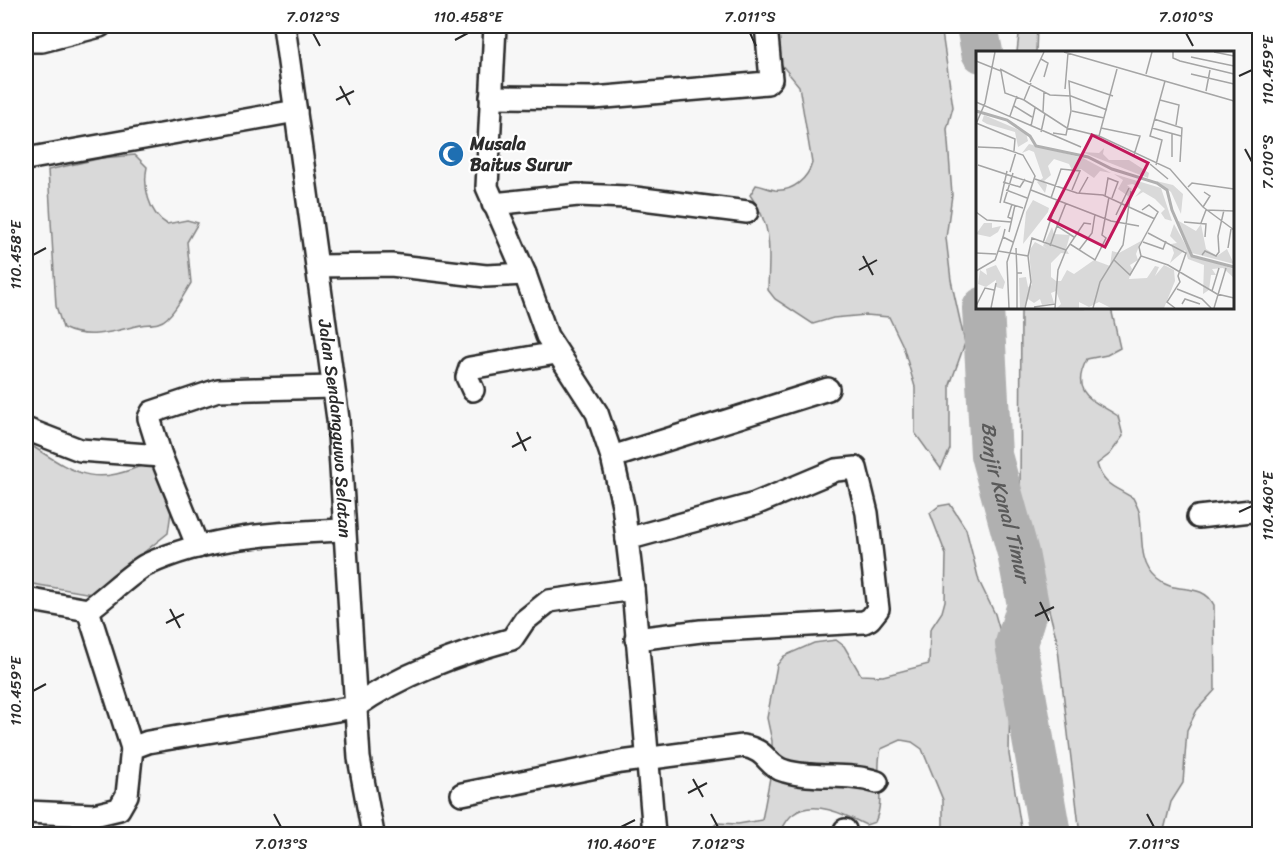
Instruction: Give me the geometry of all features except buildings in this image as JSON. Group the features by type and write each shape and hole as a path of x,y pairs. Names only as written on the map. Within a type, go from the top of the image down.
{"street":[{"path":"26,37 33,41 42,41 100,26"},
{"name":"Jalan Sendangguwo Selatan","path":"284,26 338,419 358,758 373,834"},
{"path":"495,26 486,164 487,187 525,274 547,336 597,413 612,458 627,539 633,589 654,834"},
{"path":"491,97 594,98 767,82 771,79 766,26"},
{"path":"26,159 296,111"},
{"path":"493,204 578,195 627,197 747,212"},
{"path":"317,266 391,265 486,276 525,274"},
{"path":"473,390 467,376 470,368 556,353"},
{"path":"198,547 161,456 149,418 152,412 218,390 333,387"},
{"path":"612,458 828,389"},
{"path":"26,429 80,450 161,456"},
{"path":"627,539 755,504 836,470 856,468 867,513 878,609 870,620 864,622 700,631 636,639"},
{"path":"1198,517 1260,510"},
{"path":"26,599 88,610 144,566 198,547 262,534 343,530"},
{"path":"132,748 148,742 354,707 376,692 402,679 456,657 512,639 524,621 549,601 633,589"},
{"path":"26,812 94,814 119,810 127,795 132,748 88,610"},
{"path":"462,794 621,762 743,746 757,749 782,771 804,775 863,777 877,782"}],"shaded area":[{"path":"764,26 941,26 953,107 947,129 952,195 946,238 951,280 965,343 950,385 950,449 941,469 915,433 915,387 903,346 889,317 866,315 833,318 813,324 775,299 768,290 767,229 750,195 756,185 775,190 794,186 807,174 812,163 799,86 771,52"},
{"path":"1020,26 1037,26 1036,51 1017,51"},
{"path":"135,155 147,167 148,198 155,213 167,224 187,220 198,223 187,242 191,283 174,310 160,322 100,334 72,332 63,328 56,306 48,170 102,158"},
{"path":"1021,309 1111,309 1120,348 1107,355 1087,359 1080,381 1086,395 1118,416 1123,436 1110,454 1097,464 1107,482 1133,498 1140,514 1142,549 1151,573 1164,584 1203,593 1214,605 1215,690 1197,710 1187,730 1183,783 1171,802 1163,834 1080,834 1057,641 1020,499"},
{"path":"32,446 63,465 89,475 116,474 152,461 175,484 168,533 92,594 27,583 26,448"},
{"path":"950,504 966,529 979,581 995,614 1001,635 1010,687 1009,754 1022,834 943,834 943,800 922,749 912,742 901,740 881,749 879,758 880,804 875,822 866,825 829,810 810,808 792,815 778,834 706,834 717,823 738,824 762,820 772,767 772,741 767,718 777,665 784,656 814,643 836,640 844,646 861,675 883,676 929,664 930,630 942,612 945,601 946,555 930,513 939,506"}],"waterway":[{"name":"Banjir Kanal Timur","path":"977,26 982,51"},
{"name":"Banjir Kanal Timur","path":"983,309 991,455 1018,553 1028,605 1016,644 1050,834"}],"place":[{"name":"Musala Baitus Surur","path":"451,154"}]}
